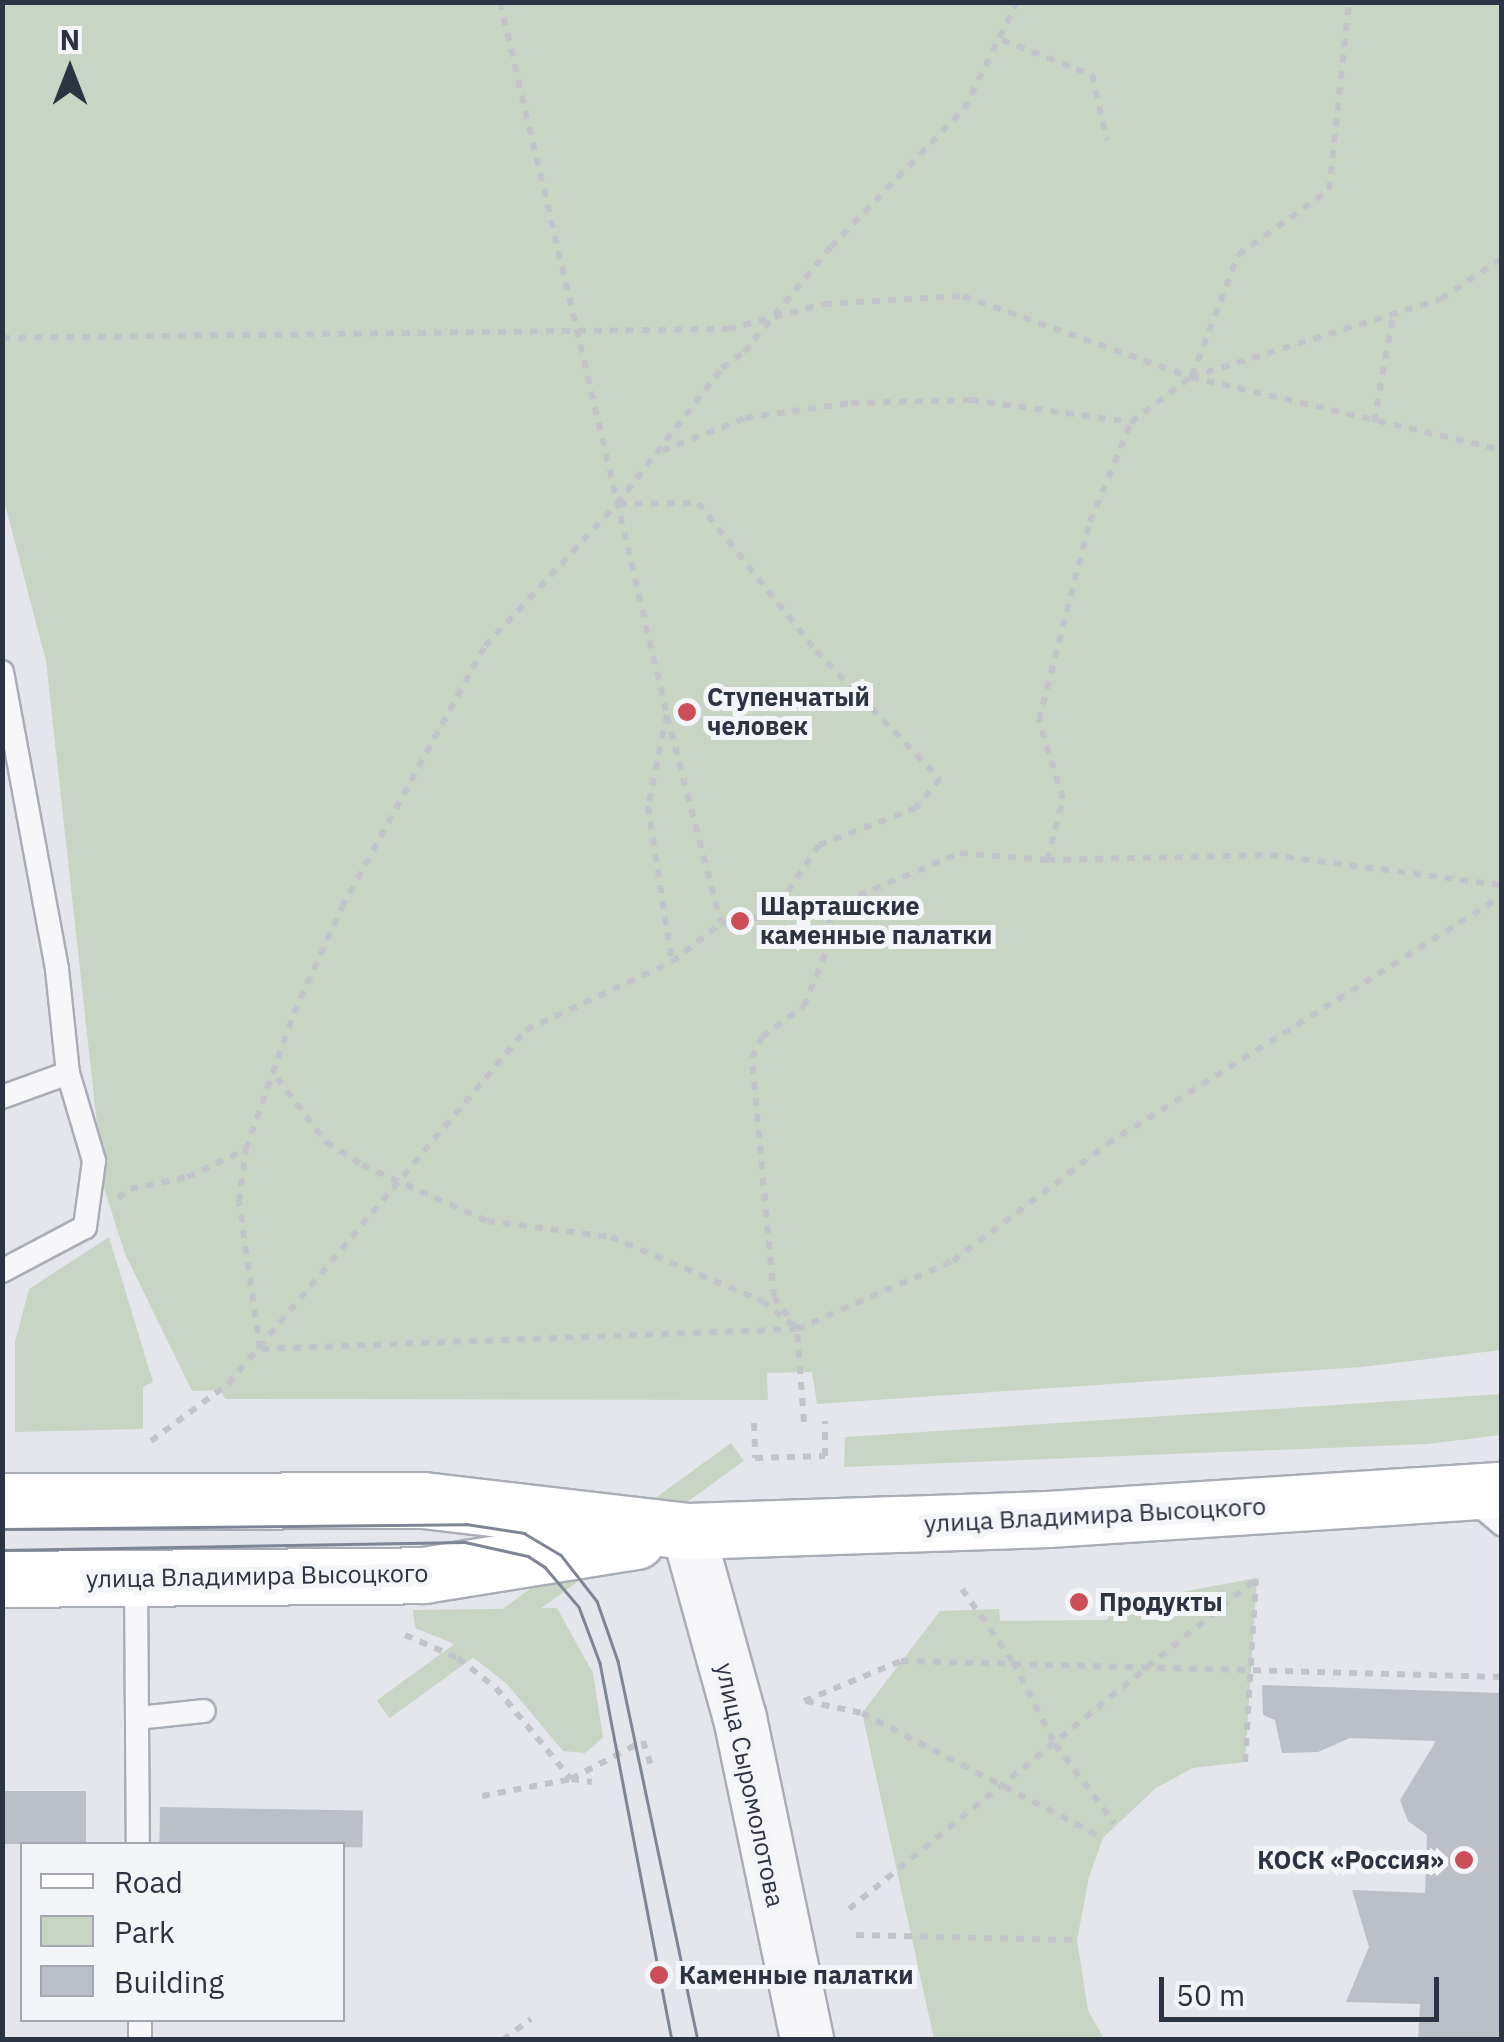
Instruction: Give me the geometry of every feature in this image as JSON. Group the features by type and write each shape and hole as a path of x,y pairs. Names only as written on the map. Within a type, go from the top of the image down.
{"main road":[{"name":"улица Владимира Высоцкого","path":"2,1501 423,1500 688,1531"},
{"name":"улица Владимира Высоцкого","path":"2,1580 423,1575 688,1531 1490,1503"}],"street":[{"name":"улица Сыромолотова","path":"688,1531 740,1718 807,2040"}],"lane":[{"path":"2,672 56,969 68,1074 94,1161 85,1227 2,1271"},
{"path":"2,1097 68,1074"},
{"path":"136,1579 138,1842"},
{"path":"138,1718 204,1712"}],"path":[{"path":"500,2 667,715 721,924"},
{"path":"260,1349 239,1202 246,1149 276,1076 294,1014 342,907 485,646 617,504 722,368 775,316 830,247 964,109 1002,40 1017,2"},
{"path":"1192,377 1238,255 1329,190 1349,2"},
{"path":"1002,40 1092,75 1107,140"},
{"path":"1047,860 1063,799 1039,720 1090,522 1132,422 1192,377 1441,299 1502,258"},
{"path":"2,338 728,329 824,304 964,296 1192,377 1502,450"},
{"path":"1374,422 1393,316"},
{"path":"661,451 745,418 852,403 971,400 1132,422"},
{"path":"617,504 698,503 816,651 940,779 916,808 819,844 772,916"},
{"path":"667,715 648,806 672,962"},
{"path":"151,1441 228,1384 260,1349 526,1030 672,962 721,924 829,908 960,853 1047,860 1270,855 1502,884"},
{"path":"260,1349 796,1329 953,1261 1107,1144 1502,896"},
{"path":"804,1422 796,1329 774,1298 752,1058 762,1036 804,1006 831,939 829,908"},
{"path":"276,1076 326,1142 487,1221 612,1237 762,1301 796,1329"},
{"path":"85,1227 130,1188 187,1177 246,1149"},
{"path":"754,1423 756,1458 825,1456 825,1420"},
{"path":"849,1909 1256,1578 1245,1762"},
{"path":"962,1590 1012,1662 1055,1744 1114,1824"},
{"path":"405,1635 458,1658 496,1688 571,1779 592,1782"},
{"path":"1103,1838 1005,1783 862,1713 804,1701 902,1661 1153,1664 1502,1677"},
{"path":"482,1796 571,1779 643,1741 650,1765"},
{"path":"856,1935 1076,1940"},
{"path":"502,2040 531,2019"}],"green space":[{"path":"2,3 1501,3 1501,1350 1362,1367 817,1404 812,1372 767,1373 768,1400 226,1399 219,1390 192,1391 125,1254 104,1188 46,661 3,497"},
{"path":"109,1237 153,1382 143,1387 143,1429 15,1432 15,1342 29,1289"},
{"path":"1501,1394 1501,1435 1427,1444 844,1467 845,1437"},
{"path":"731,1443 744,1461 390,1718 377,1700"},
{"path":"1257,1578 1245,1762 1193,1768 1156,1788 1103,1838 1089,1877 1077,1940 1088,2010 1104,2039 934,2039 862,1713 940,1611 999,1609 1000,1621 1107,1620 1116,1604"},
{"path":"557,1608 593,1673 603,1738 585,1753 563,1751 507,1684 457,1645 415,1628 413,1610"}],"building":[{"name":"КОСК «Россия»","path":"1262,1685 1502,1693 1502,2040 1418,2040 1420,2004 1346,2002 1369,1947 1352,1890 1425,1893 1427,1835 1408,1821 1400,1800 1436,1741 1350,1738 1318,1752 1282,1753 1275,1720 1263,1715"},
{"path":"2,1791 86,1791 86,1842 2,1844"},
{"path":"160,1807 363,1811 362,1848 345,1847 345,1842 159,1842"}],"tram line":[{"path":"2,1529 466,1524 524,1533 561,1555 597,1601 618,1661 698,2040"},
{"path":"2,1550 465,1542 528,1556 545,1567 579,1607 600,1663 672,2040"}],"place":[{"name":"Ступенчатый человек","path":"687,712"},
{"name":"Шарташские каменные палатки","path":"740,921"},
{"name":"Продукты","path":"1079,1602"},
{"name":"КОСК «Россия»","path":"1464,1860"},
{"name":"Каменные палатки","path":"659,1975"}]}
